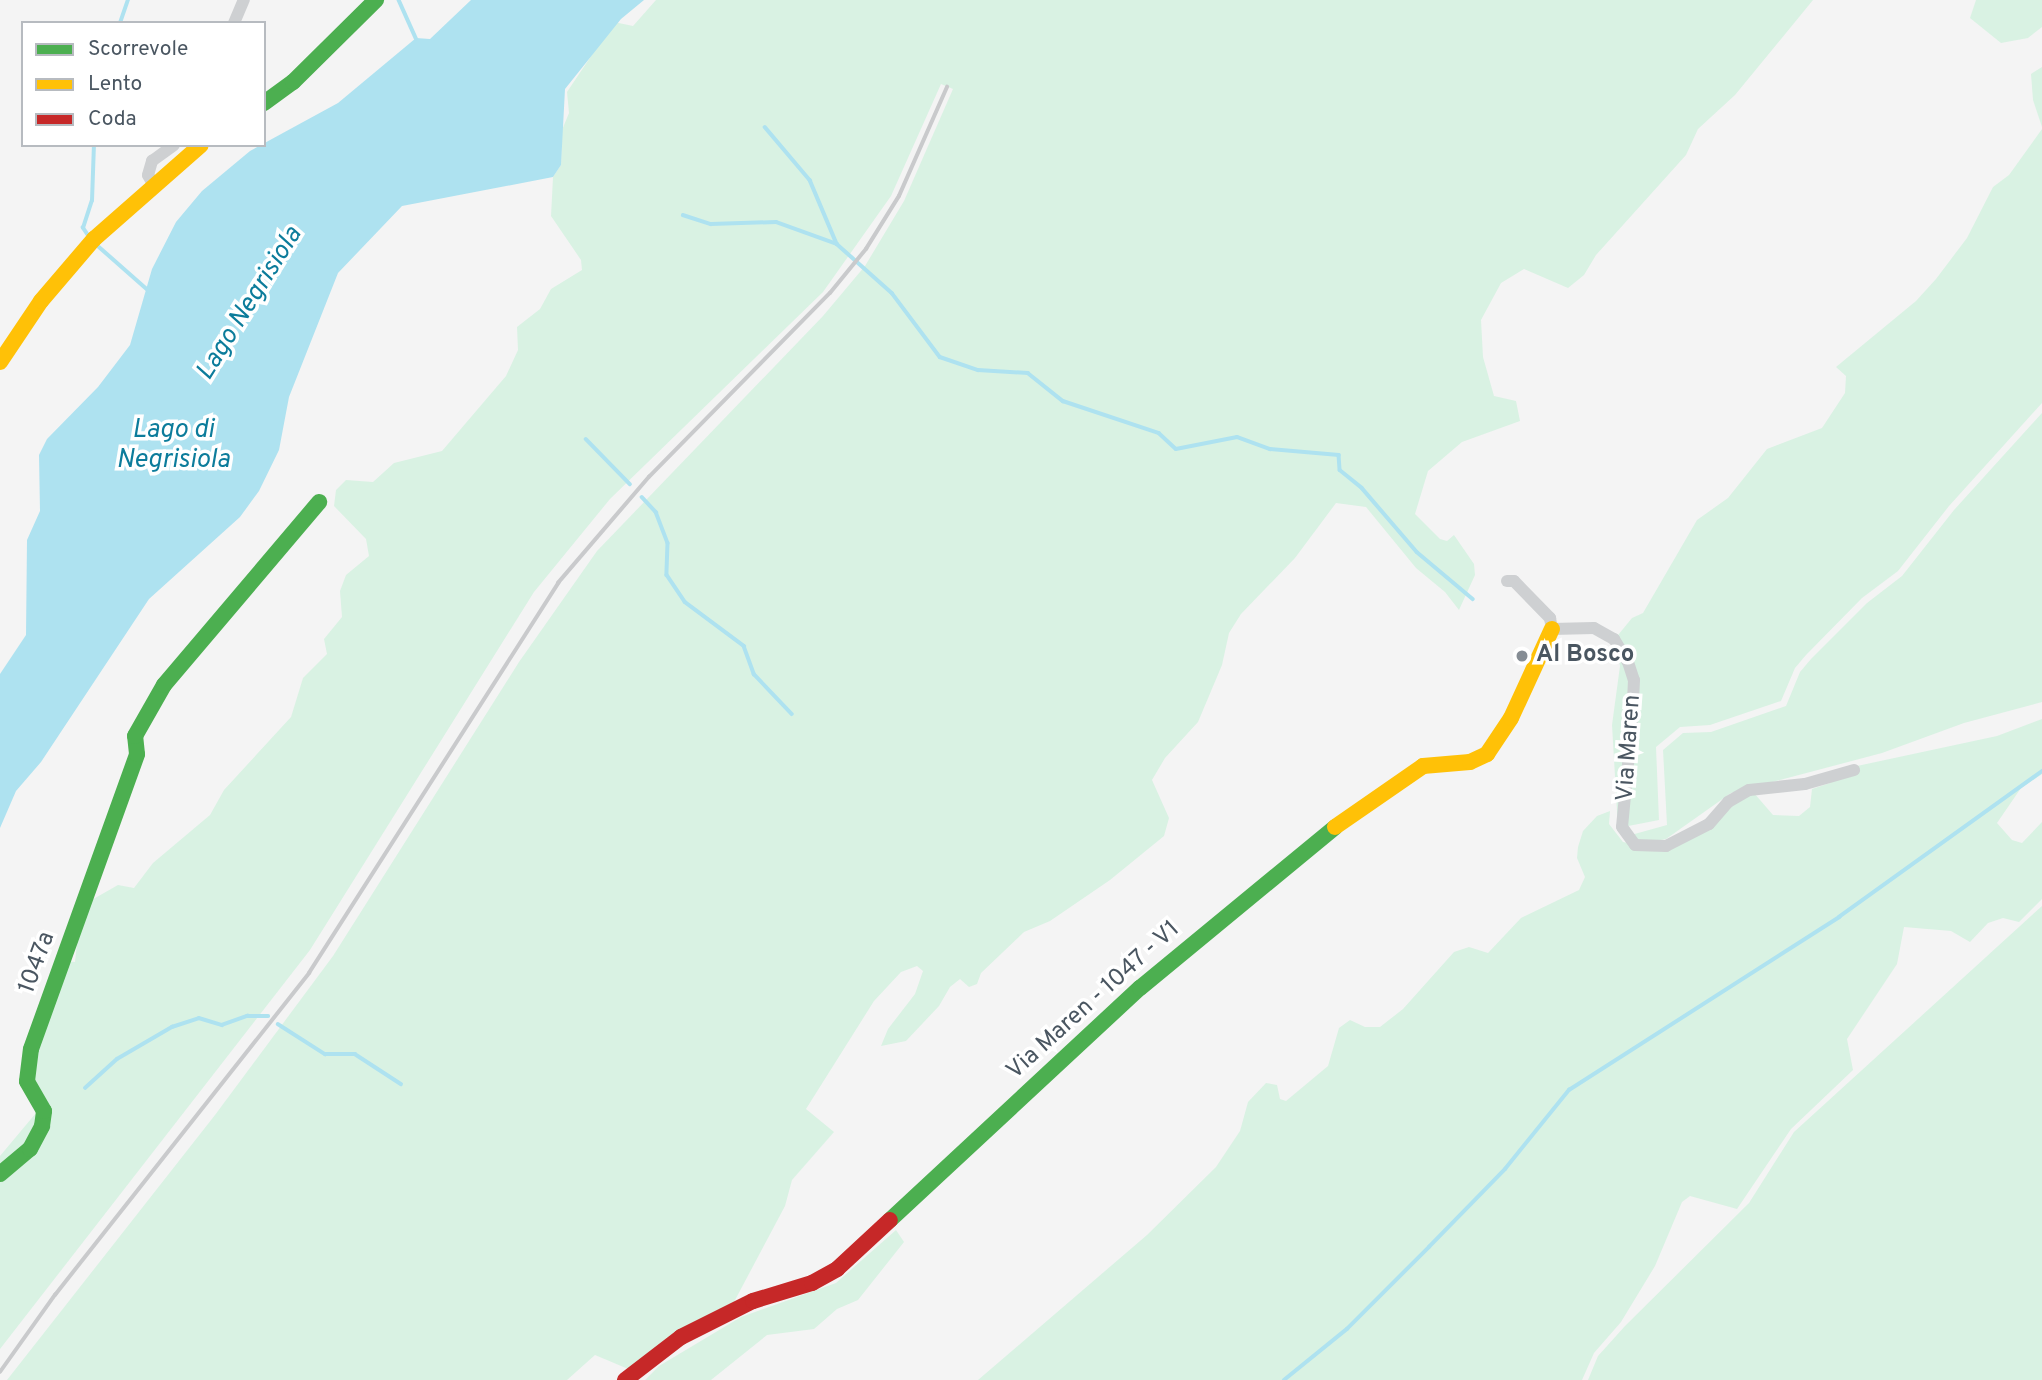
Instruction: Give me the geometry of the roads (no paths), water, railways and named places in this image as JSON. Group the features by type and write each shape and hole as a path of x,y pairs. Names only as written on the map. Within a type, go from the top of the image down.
{"street":[{"path":"235,21 244,0"},
{"path":"266,102 293,82 376,0"},
{"path":"153,184 148,175 152,161 171,147"},
{"path":"0,362 41,301 92,240 199,147"},
{"name":"1047a","path":"0,1174 30,1149 42,1126 44,1111 27,1081 31,1049 137,754 135,736 164,685 319,502"},
{"path":"1507,581 1514,581 1550,618 1552,629"},
{"name":"Via Maren","path":"1552,629 1594,628 1614,639 1628,662 1634,680 1622,827 1629,841 1649,848 1667,846 1709,824 1728,802 1749,790 1805,784 1854,770"},
{"name":"Via Maren - 1047 - V1","path":"625,1380 681,1337 754,1301 812,1283 837,1269 1140,988 1340,823 1423,766 1470,762 1487,754 1511,718 1552,629"}],"water":[{"name":"Lago di Negrisiola","path":"471,0 644,0 621,19 565,89 561,165 553,177 402,206 338,273 289,397 279,450 259,491 240,517 149,599 41,762 16,791 0,828 0,674 26,635 27,540 40,511 39,455 47,439 98,387 130,345 152,269 176,222 202,191 250,151 257,147 266,147 266,142 338,103 416,38 430,39"}],"waterway":[{"path":"121,21 128,0"},
{"path":"399,0 416,38"},
{"path":"765,127 810,180 837,244 892,293 940,357 978,370 1028,373 1063,401 1159,433 1176,449 1237,437 1270,449 1339,455 1340,470 1362,488 1417,552 1473,599"},
{"path":"89,237 83,228 92,201 94,147"},
{"path":"683,215 711,224 776,222 837,244"},
{"path":"97,245 148,290"},
{"path":"586,439 630,484"},
{"path":"642,497 656,512 668,543 667,575 685,602 744,646 754,674 792,714"},
{"path":"1284,1380 1347,1329 1429,1247 1505,1169 1569,1090 1839,917 2042,771"},
{"path":"85,1088 117,1059 172,1027 199,1018 222,1025 247,1016 268,1016"},
{"path":"278,1024 325,1054 355,1054 401,1084"}],"railway":[{"path":"0,1372 55,1295 309,973 558,583 649,477 830,293 866,249 899,196 947,87"}],"place":[{"name":"Al Bosco","path":"1522,656"}],"water label":[{"name":"Lago Negrisiola","path":"250,304"}]}
